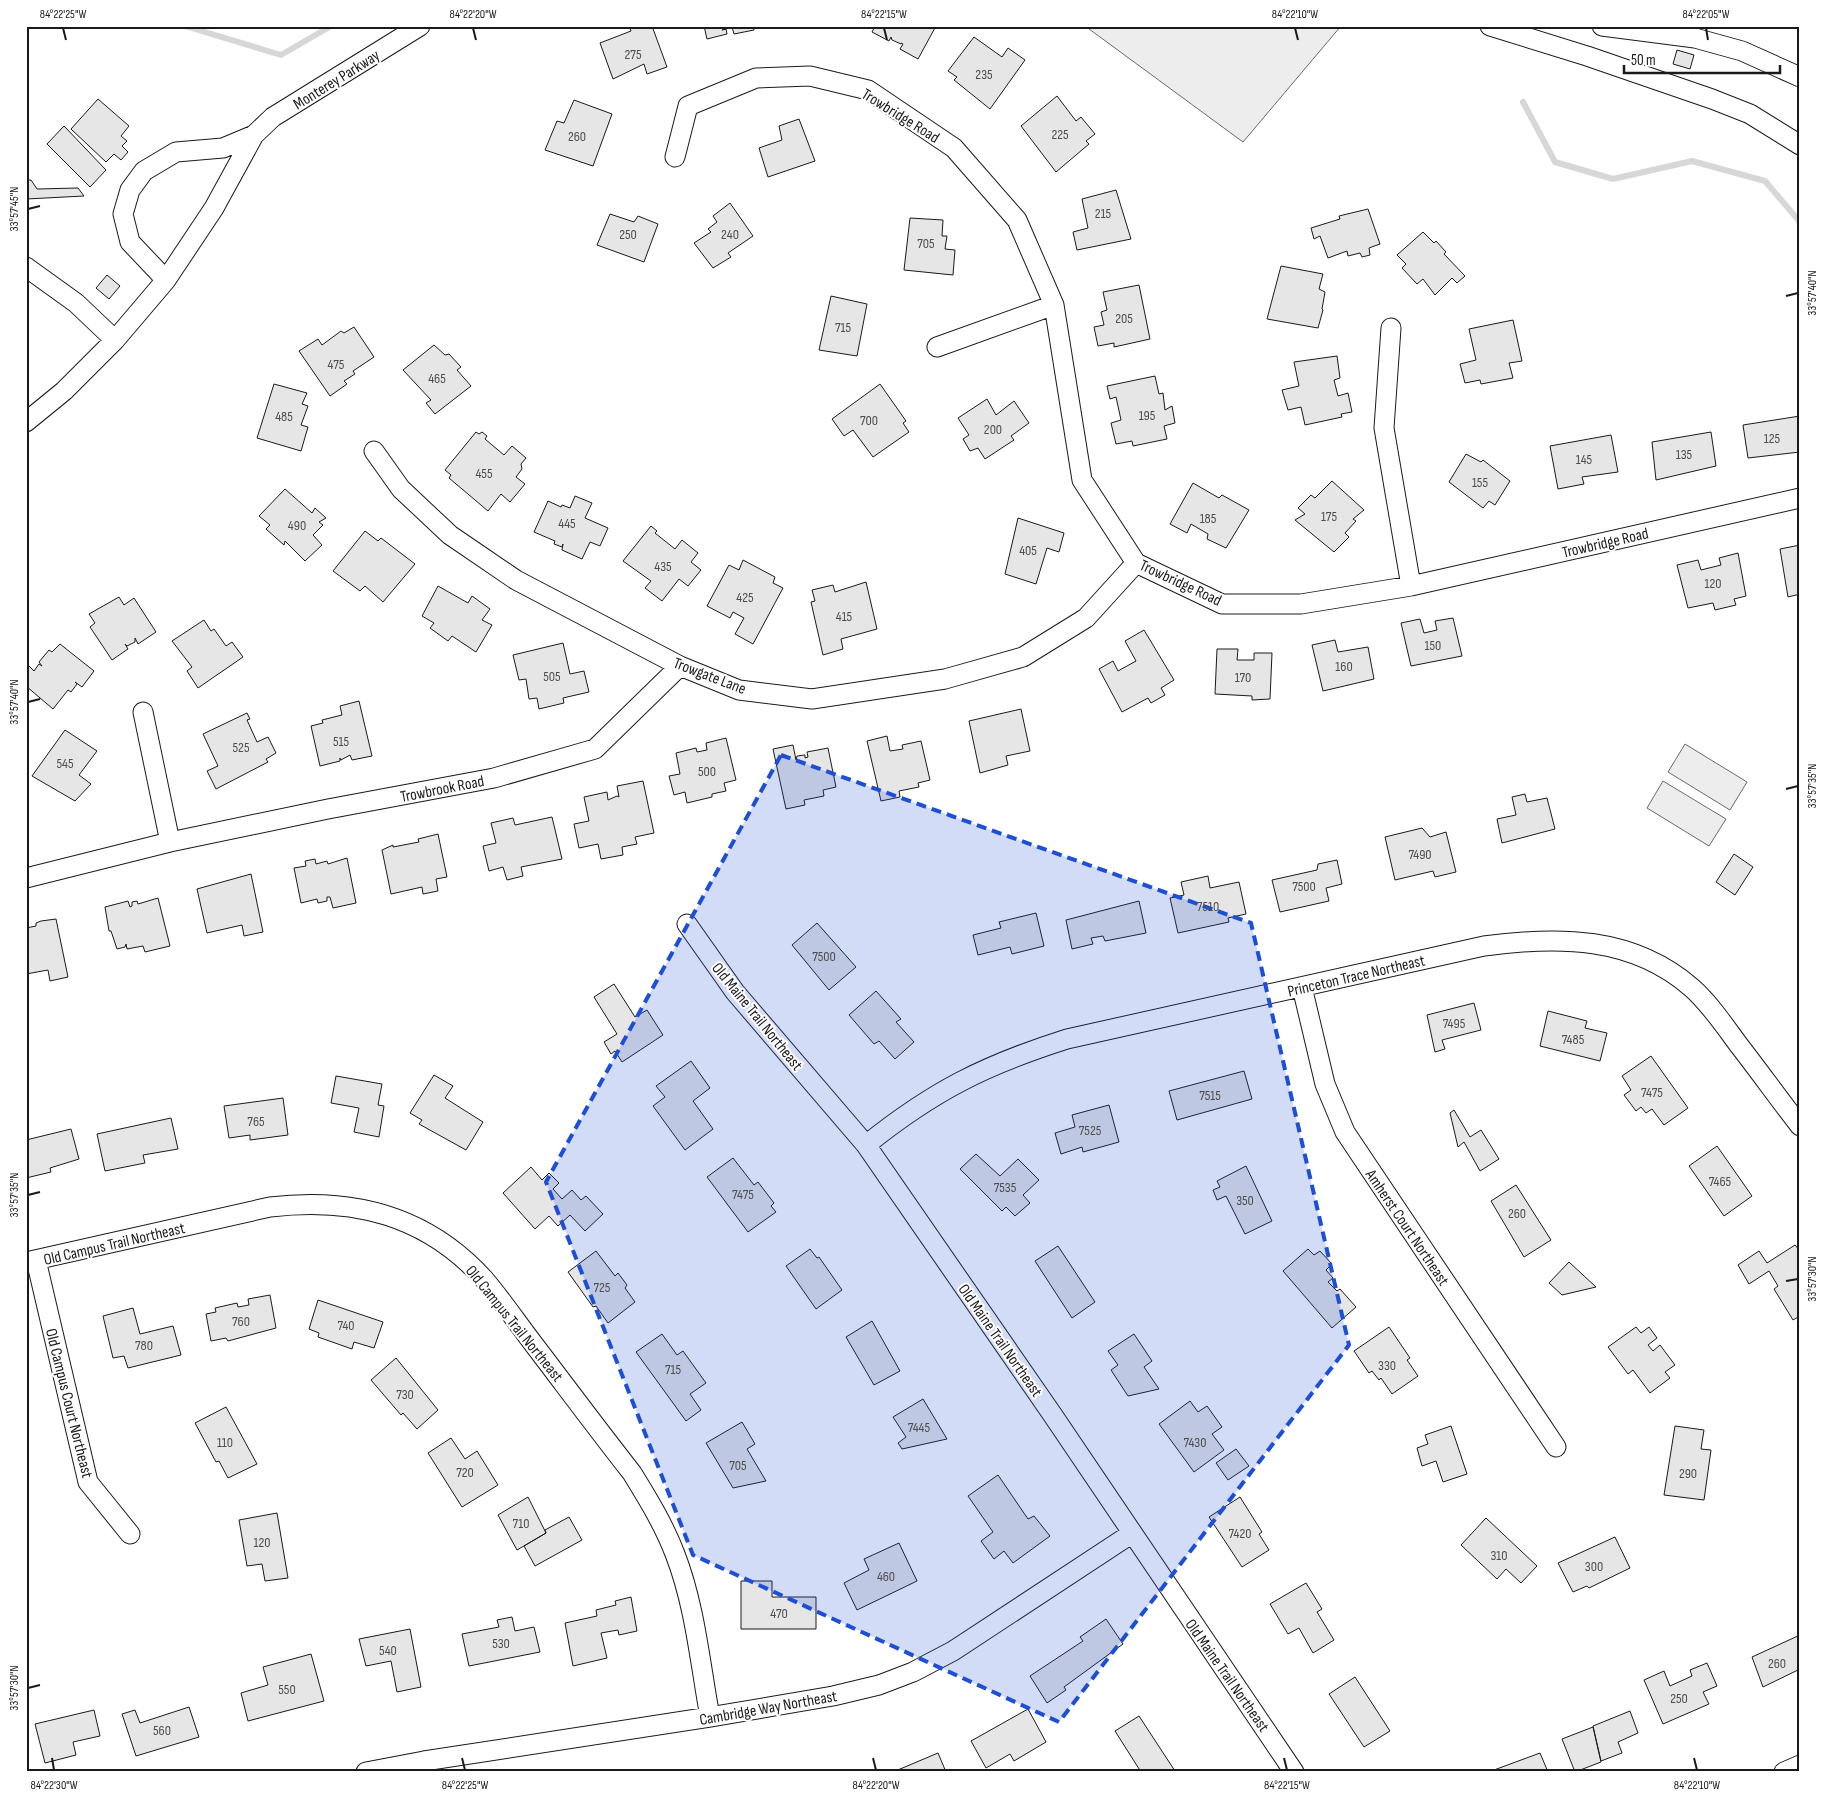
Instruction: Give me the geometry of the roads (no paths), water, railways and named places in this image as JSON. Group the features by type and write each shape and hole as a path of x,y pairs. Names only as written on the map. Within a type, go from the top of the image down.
{"street":[{"name":"Monterey Parkway","path":"166,280 130,242 123,214 130,190 144,171 176,152 223,148 254,134 273,117 420,26"},
{"path":"1499,28 1536,26"},
{"path":"1602,26 1695,38 1742,50 1800,77"},
{"path":"1499,28 1720,102 1750,114 1800,145"},
{"name":"Trowbridge Road","path":"675,157 688,106 756,78 810,76 868,90 954,148 1017,220 1054,305 1082,480 1136,563 1222,604 1301,604 1411,586 1800,498"},
{"name":"Monterey Parkway","path":"26,422 64,391 114,340 166,280 214,208 254,134"},
{"path":"26,267 76,303 114,340"},
{"path":"937,347 1054,305"},
{"path":"1392,328 1384,428 1411,586"},
{"name":"Trowgate Lane","path":"374,451 401,489 450,535 516,580 680,666 739,690 812,699 945,679 1024,658 1086,618 1136,563"},
{"name":"Trowbrook Road","path":"26,878 170,842 328,809 494,778 595,749 680,666"},
{"path":"143,712 170,842"},
{"name":"Old Maine Trail Northeast","path":"687,924 735,992 866,1145 1052,1414 1131,1534 1294,1772"},
{"name":"Princeton Trace Northeast","path":"866,1145 901,1117 938,1092 977,1072 1019,1054 1067,1040 1484,946 1522,941 1571,940 1611,947 1641,956 1667,970 1692,988 1712,1009 1800,1126"},
{"name":"Amherst Court Northeast","path":"1302,987 1325,1084 1345,1132 1556,1447"},
{"name":"Old Campus Trail Northeast","path":"31,1261 270,1207 305,1203 341,1204 376,1212 409,1224 440,1241 465,1260 484,1280 632,1473 653,1507 675,1553 687,1591 710,1717"},
{"name":"Old Campus Court Northeast","path":"31,1261 88,1482 130,1534"},
{"name":"Cambridge Way Northeast","path":"366,1772 424,1761 710,1717 833,1696 879,1685 913,1672 953,1651 1131,1534"},
{"path":"1784,1772 1800,1765"}],"waterway":[{"path":"185,26 281,55 331,26"},
{"path":"1523,102 1555,162 1613,179 1692,161 1765,181 1800,222"}]}
